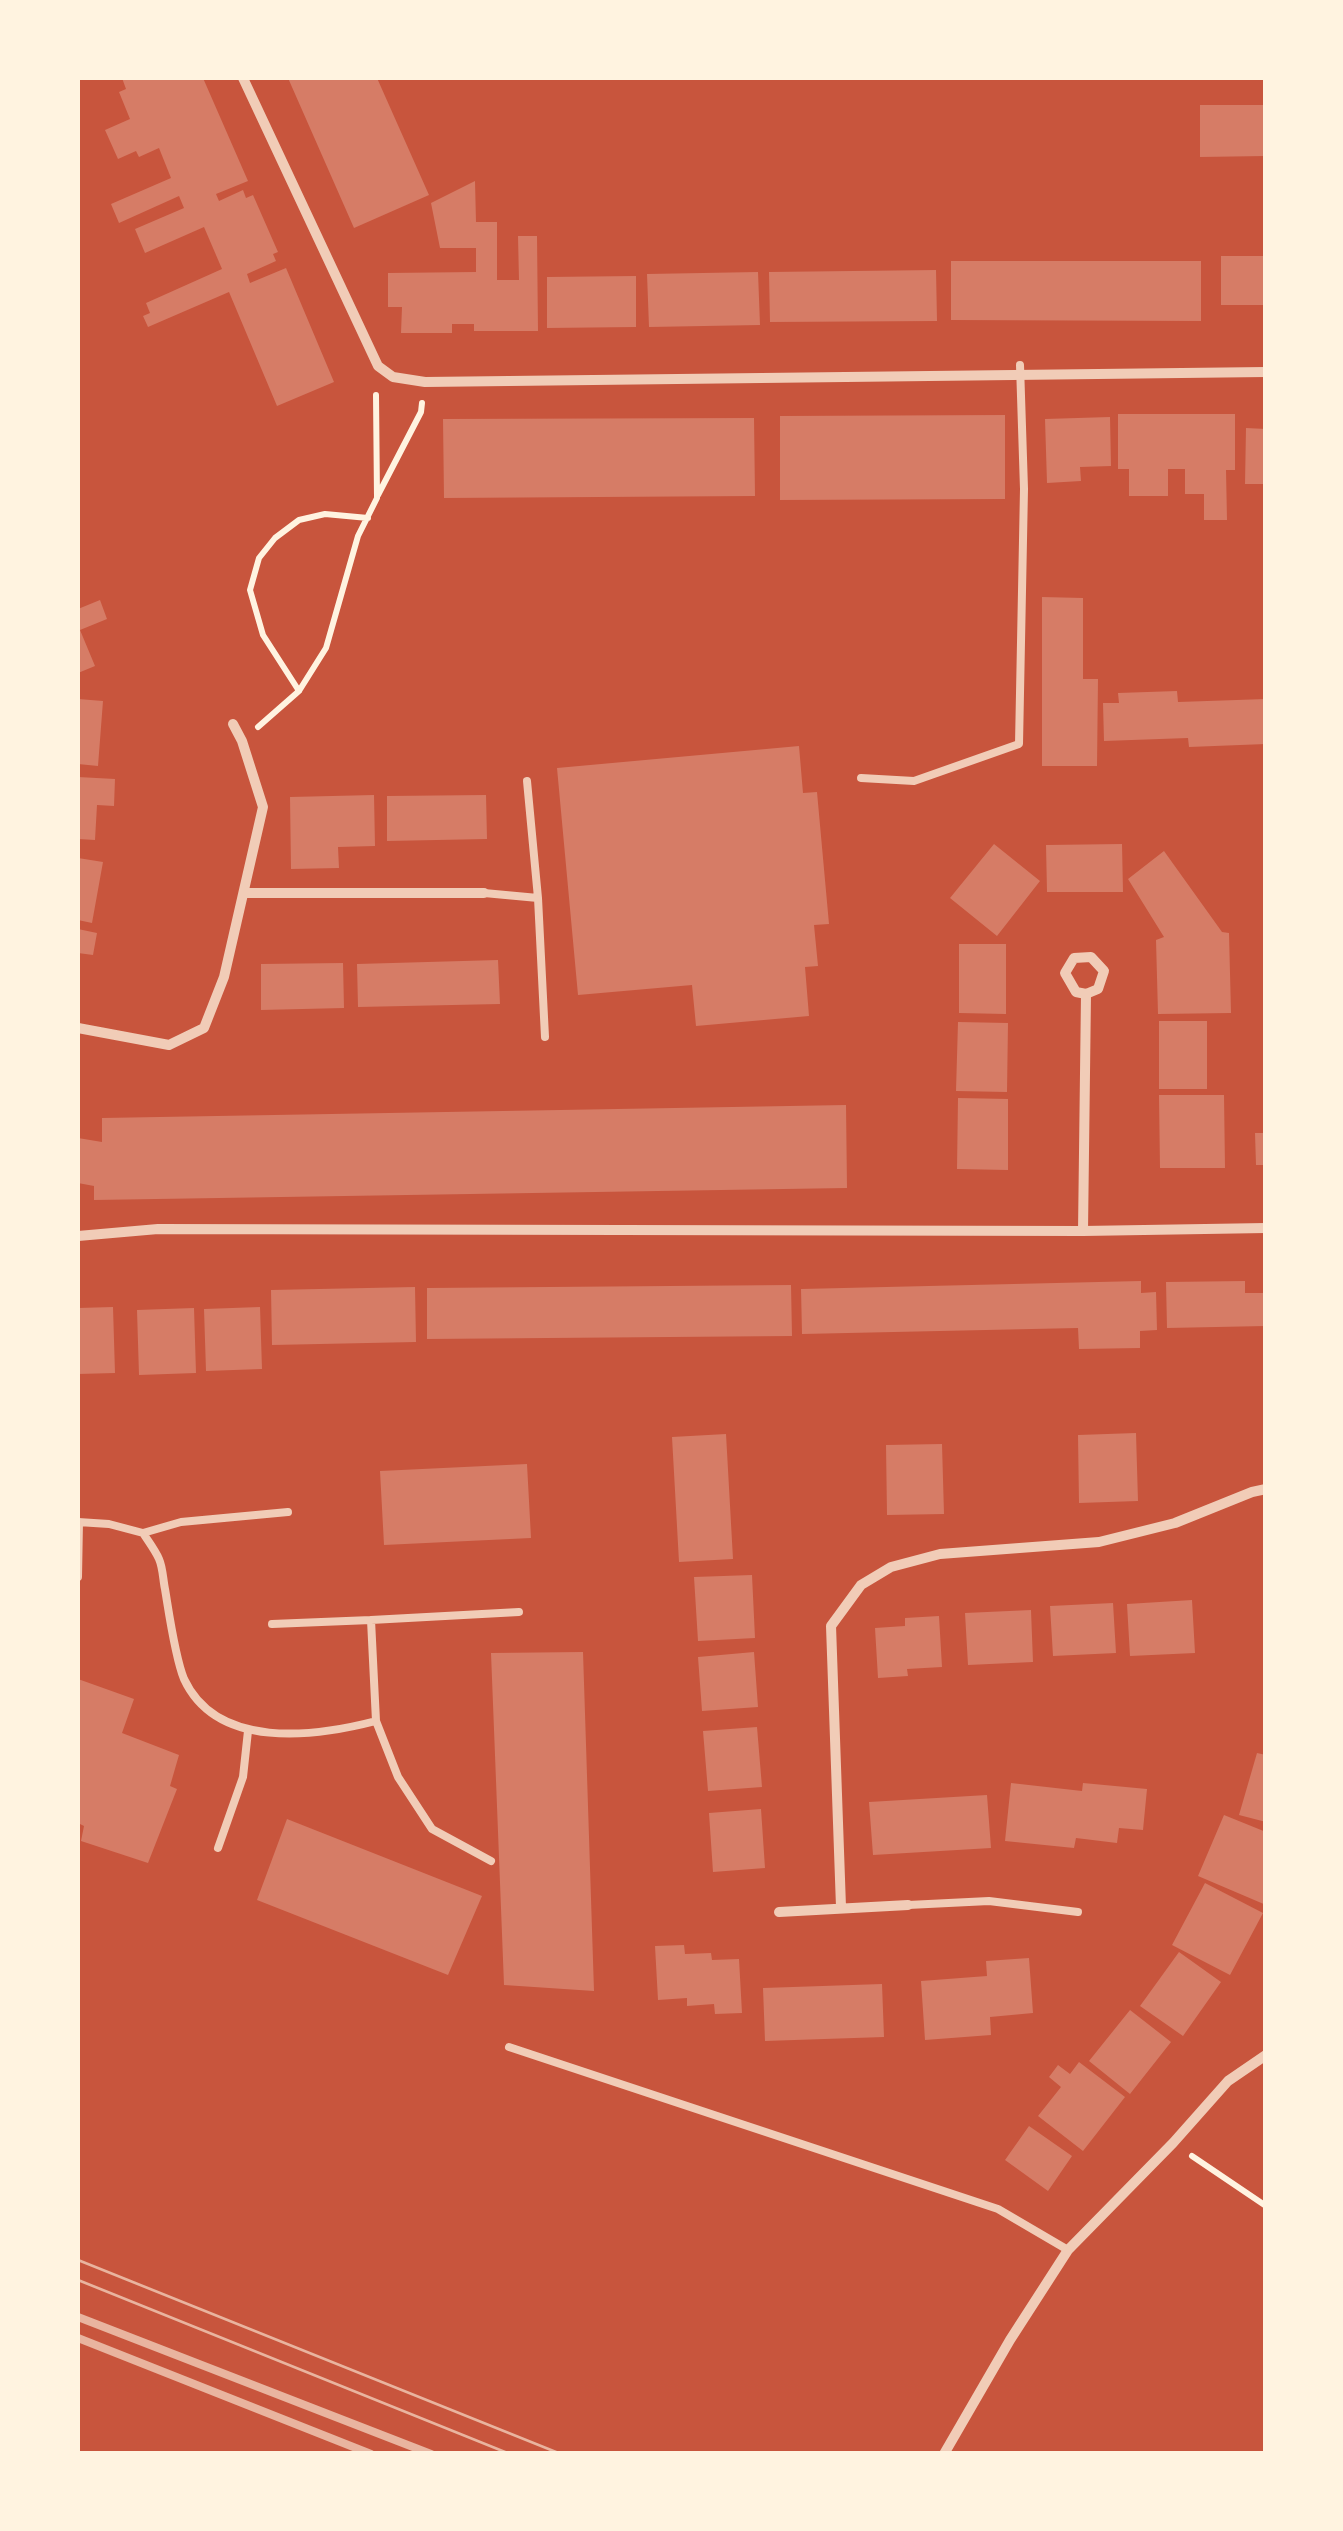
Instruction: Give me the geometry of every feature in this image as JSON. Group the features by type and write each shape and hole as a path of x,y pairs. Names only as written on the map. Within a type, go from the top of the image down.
{"street":[{"path":"243,78 378,366 393,377 425,382 1020,370 1266,372"},
{"path":"78,1028 169,1045 204,1028 224,976 264,807 234,724"},
{"path":"244,893 484,893"},
{"path":"1084,1231 1086,994"},
{"path":"78,1236 158,1229 1266,1228"},
{"path":"841,1907 831,1626 861,1585 891,1567 940,1554 1099,1542 1176,1524 1252,1492 1266,1490"},
{"path":"778,1912 908,1905"},
{"path":"944,2454 1068,2250 1228,2081 1266,2055"}],"lane":[{"path":"861,778 914,781 1019,744 1024,489 1020,370"},
{"path":"527,781 545,1038"},
{"path":"484,893 538,898"},
{"path":"78,1577 78,1522 109,1524 143,1533 181,1522 288,1512"},
{"path":"143,1533 160,1560 184,1679 209,1713 248,1730 294,1734 339,1730 376,1721"},
{"path":"272,1624 520,1612"},
{"path":"370,1620 376,1721 398,1776 432,1829 491,1861"},
{"path":"218,1848 243,1777 248,1730"},
{"path":"908,1905 989,1902 1078,1912"},
{"path":"509,2047 998,2209 1068,2250"}],"path":[{"path":"377,498 378,366"},
{"path":"242,741 299,690 326,648 358,536 422,412 425,382"},
{"path":"299,690 264,635 250,590 259,558 274,538 299,520 325,514 368,518"},
{"path":"1173,2143 1266,2206"}],"building":[{"path":"122,78 203,78 248,181 216,194 219,201 243,190 246,198 253,195 278,252 273,254 276,261 247,274 250,283 286,268 334,382 277,406 229,292 148,327 143,316 150,313 146,303 222,269 204,227 145,253 135,229 184,208 179,196 119,223 111,204 171,178 159,148 139,157 136,151 118,159 105,130 130,119 119,92 126,89"},
{"path":"288,78 377,78 429,195 354,228"},
{"path":"1200,105 1266,105 1266,156 1200,157"},
{"path":"475,181 476,222 497,222 497,280 519,280 518,236 537,236 538,331 474,331 474,324 452,324 452,333 401,333 402,307 388,307 388,273 476,272 476,248 440,248 431,203"},
{"path":"1221,256 1266,256 1266,305 1221,305"},
{"path":"951,261 1201,261 1201,321 951,320"},
{"path":"936,270 937,321 770,322 769,272"},
{"path":"758,272 760,325 649,327 647,274"},
{"path":"636,276 636,327 547,328 547,277"},
{"path":"1118,414 1235,414 1235,470 1226,470 1227,520 1204,520 1204,494 1185,494 1185,469 1168,469 1168,496 1129,496 1129,469 1118,469"},
{"path":"1005,415 1005,499 780,500 780,416"},
{"path":"1110,417 1111,466 1080,467 1081,481 1047,483 1045,419"},
{"path":"754,418 755,496 444,498 443,419"},
{"path":"1246,428 1266,429 1266,484 1245,484"},
{"path":"1042,597 1083,598 1083,679 1098,679 1097,766 1042,766"},
{"path":"100,600 107,619 80,630 95,666 78,673 78,609"},
{"path":"1177,691 1178,702 1266,699 1266,744 1189,747 1188,738 1104,741 1103,703 1119,703 1118,693"},
{"path":"78,699 103,701 98,766 78,764"},
{"path":"799,746 803,793 817,792 829,924 814,925 818,966 805,967 809,1016 696,1026 692,985 578,995 557,768"},
{"path":"78,777 115,779 114,806 97,805 95,840 78,839"},
{"path":"374,795 375,846 338,847 339,868 291,869 290,797"},
{"path":"486,795 487,839 387,841 387,796"},
{"path":"994,844 1040,881 997,936 950,898"},
{"path":"1122,844 1123,892 1047,892 1046,845"},
{"path":"1164,851 1222,932 1229,933 1231,1013 1158,1014 1156,940 1164,937 1128,879"},
{"path":"78,858 103,862 92,923 78,920"},
{"path":"78,929 97,933 93,955 78,953"},
{"path":"959,944 1006,944 1006,1014 959,1013"},
{"path":"498,960 500,1004 358,1007 357,964"},
{"path":"343,963 344,1008 261,1010 261,964"},
{"path":"1159,1021 1207,1021 1207,1089 1159,1089"},
{"path":"958,1022 1008,1023 1007,1092 956,1091"},
{"path":"1159,1095 1224,1095 1225,1168 1160,1168"},
{"path":"958,1098 1008,1099 1008,1170 957,1169"},
{"path":"846,1105 847,1188 94,1200 94,1186 78,1183 78,1138 102,1142 102,1118"},
{"path":"1255,1133 1266,1133 1266,1165 1256,1165"},
{"path":"1141,1281 1141,1293 1156,1292 1157,1330 1140,1331 1140,1348 1079,1349 1078,1328 802,1334 801,1289"},
{"path":"1245,1281 1245,1293 1266,1293 1266,1326 1167,1328 1166,1282"},
{"path":"791,1285 792,1336 427,1339 427,1288"},
{"path":"415,1287 416,1342 272,1345 271,1290"},
{"path":"113,1307 115,1373 78,1374 78,1308"},
{"path":"260,1307 262,1369 206,1371 204,1309"},
{"path":"194,1308 196,1373 139,1375 137,1310"},
{"path":"1136,1433 1138,1501 1079,1503 1078,1435"},
{"path":"726,1434 733,1559 679,1562 672,1437"},
{"path":"942,1444 944,1514 887,1515 886,1445"},
{"path":"527,1464 531,1538 384,1545 380,1471"},
{"path":"752,1575 755,1638 698,1641 694,1577"},
{"path":"1192,1600 1195,1653 1130,1656 1127,1604"},
{"path":"1113,1603 1116,1653 1053,1656 1050,1606"},
{"path":"1031,1610 1033,1662 968,1665 965,1613"},
{"path":"939,1616 942,1667 907,1669 908,1676 878,1678 875,1628 905,1626 905,1618"},
{"path":"583,1652 594,1991 504,1985 491,1653"},
{"path":"754,1652 758,1707 702,1711 698,1657"},
{"path":"78,1679 134,1699 122,1733 179,1755 170,1786 177,1789 148,1863 81,1841 84,1826 78,1823"},
{"path":"757,1727 762,1787 708,1791 703,1731"},
{"path":"1257,1753 1266,1755 1266,1822 1239,1815"},
{"path":"1011,1783 1082,1791 1083,1783 1147,1789 1143,1830 1119,1828 1117,1843 1076,1838 1074,1848 1005,1841"},
{"path":"987,1795 991,1848 873,1855 869,1802"},
{"path":"761,1809 765,1868 713,1872 709,1813"},
{"path":"1224,1815 1266,1832 1266,1905 1198,1876"},
{"path":"287,1819 482,1896 448,1975 257,1900"},
{"path":"1205,1883 1263,1913 1230,1975 1172,1945"},
{"path":"684,1945 685,1954 711,1953 712,1960 739,1959 742,2013 715,2014 714,2004 687,2006 687,1998 658,2000 655,1946"},
{"path":"1179,1952 1221,1982 1183,2036 1140,2006"},
{"path":"1029,1958 1033,2013 990,2017 991,2035 925,2040 921,1981 987,1976 986,1961"},
{"path":"882,1984 884,2037 765,2041 763,1988"},
{"path":"1130,2010 1171,2042 1130,2094 1089,2061"},
{"path":"1079,2062 1125,2097 1083,2151 1038,2116 1061,2087 1049,2077 1058,2065 1070,2074"},
{"path":"1029,2126 1072,2156 1048,2191 1005,2160"}],"tram line":[{"path":"78,2260 561,2454"},
{"path":"78,2280 510,2454"}],"railway":[{"path":"78,2317 431,2454"},
{"path":"78,2338 371,2454"}]}
